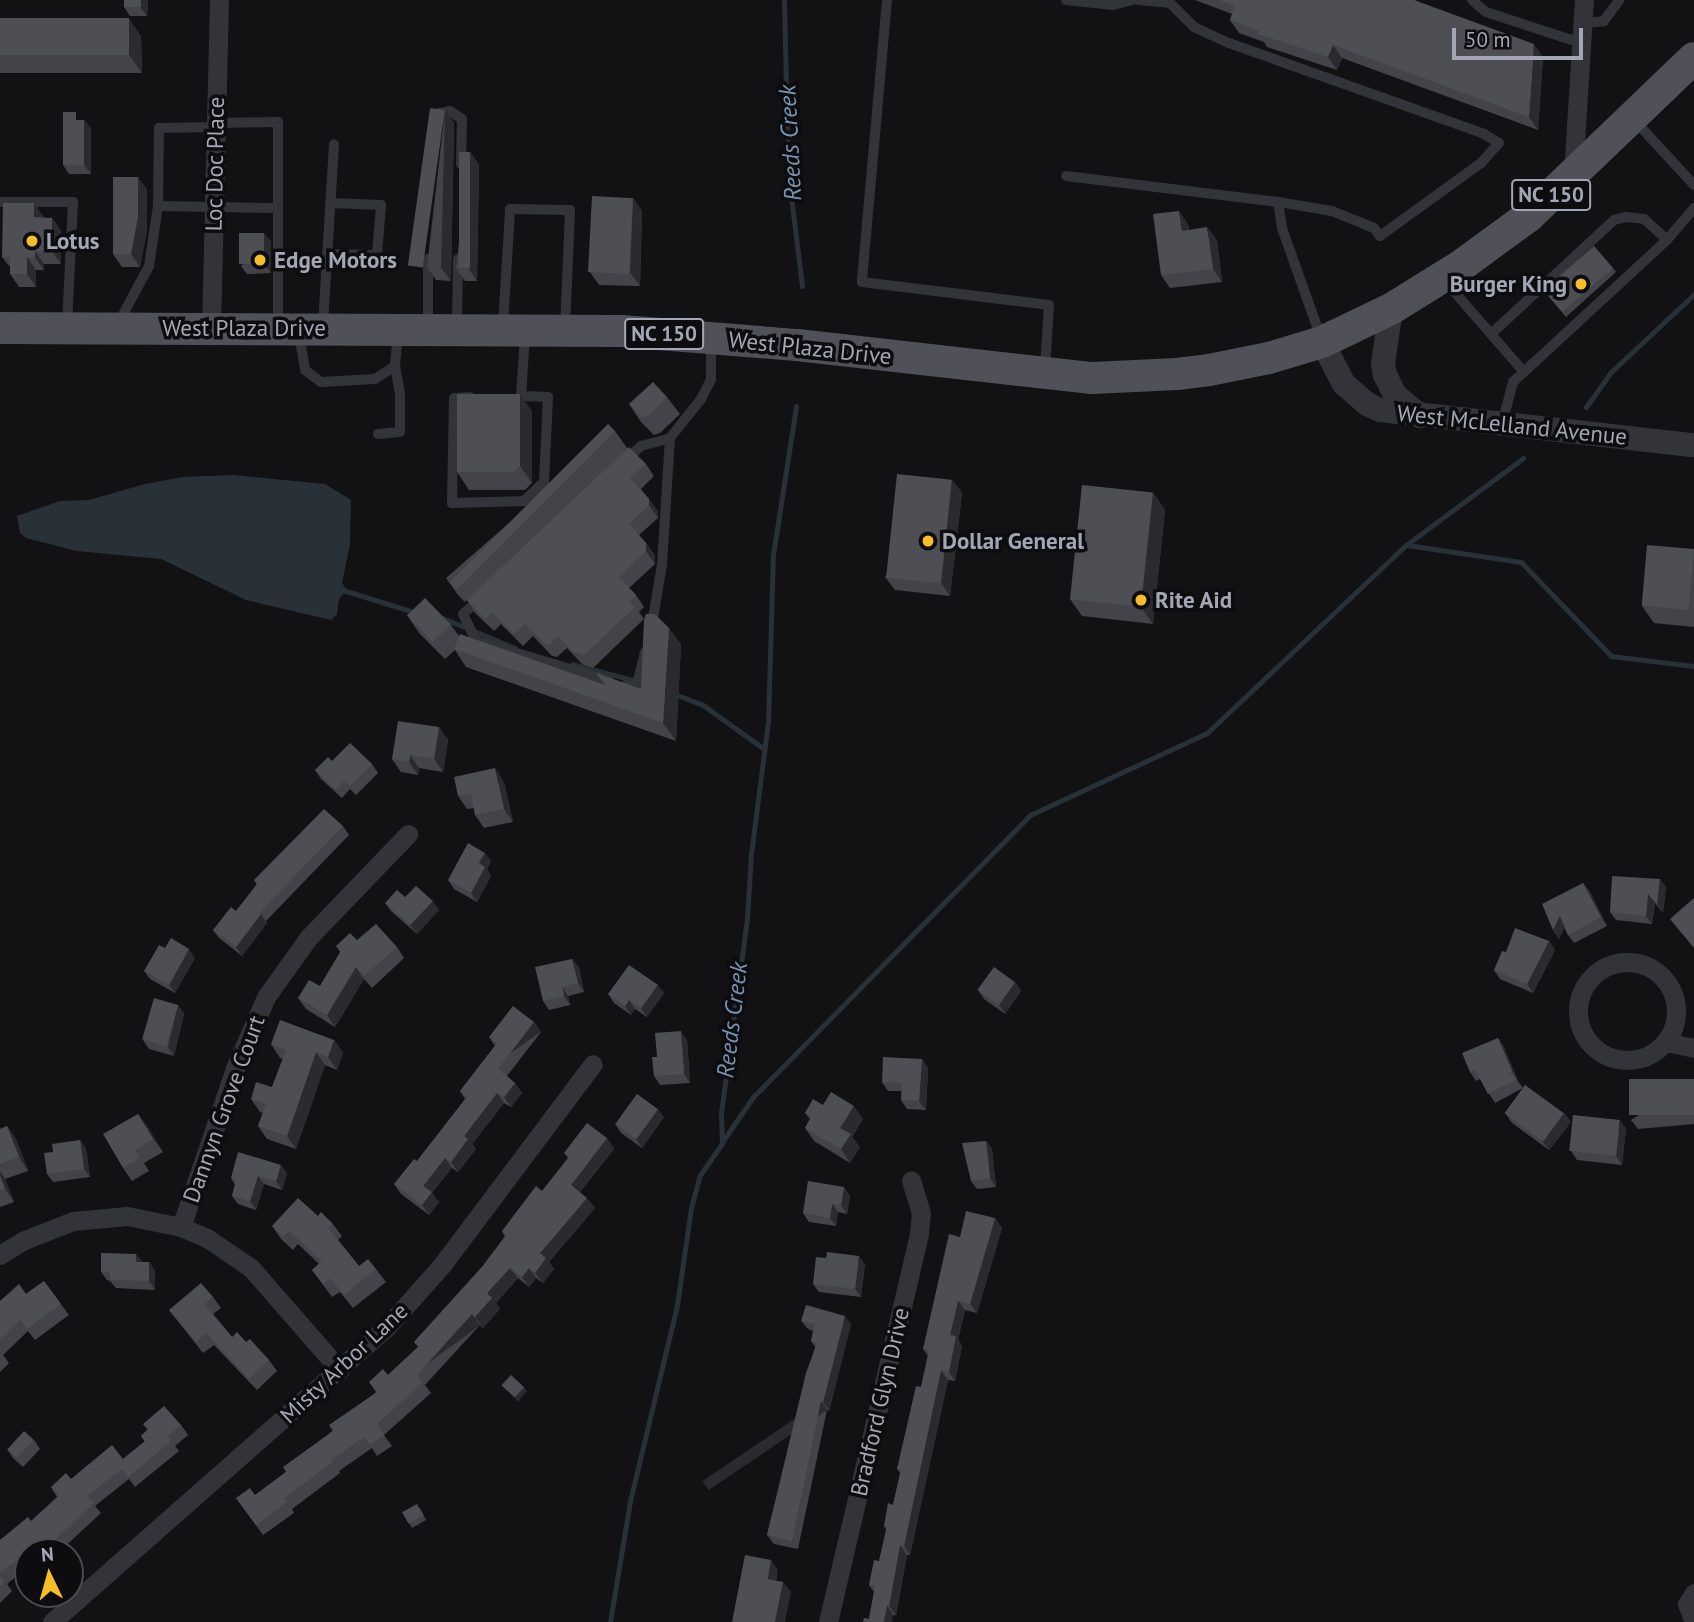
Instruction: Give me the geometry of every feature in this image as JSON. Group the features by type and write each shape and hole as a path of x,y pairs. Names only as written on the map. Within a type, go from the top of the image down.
{"main road":[{"name":"NC 150","path":"1322,342 1391,309 1443,278 1529,216 1694,58"},
{"name":"West Plaza Drive","path":"0,328 565,329 711,337 1091,378 1177,374 1269,358 1322,342"}],"street":[{"name":"Loc Doc Place","path":"211,328 219,0"},
{"path":"1573,174 1584,0"},
{"path":"1391,309 1383,363 1385,375 1395,396 1420,416"},
{"name":"West McLelland Avenue","path":"1322,342 1345,384 1367,404 1380,410 1694,445"},
{"name":"Dannyn Grove Court","path":"181,1227 235,1068 266,997 309,937 408,834"},
{"path":"1622,961 1641,963 1658,972 1671,987 1677,1006 1675,1025 1666,1042 1651,1055 1632,1060 1612,1059 1595,1050 1583,1035 1577,1016 1578,996 1588,979 1603,967 1622,961"},
{"path":"1666,1042 1694,1048"},
{"name":"Misty Arbor Lane","path":"52,1622 109,1569 341,1370 425,1286 593,1064"},
{"name":"Bradford Glyn Drive","path":"828,1622 919,1234 920,1213 911,1181"},
{"path":"0,1255 22,1241 73,1221 127,1216 181,1227 219,1245 251,1268 341,1370"},
{"path":"1694,1593 1687,1604 1687,1612 1694,1621"}],"lane":[{"path":"887,0 862,282 1049,305 1045,374"},
{"path":"1066,0 1113,5 1132,0"},
{"path":"1066,176 1332,211 1374,228 1380,236 1481,163 1499,143 1484,134 1229,43 1194,27 1170,3 1138,0"},
{"path":"1472,0 1486,12 1582,33 1604,21 1619,0"},
{"path":"431,125 433,115 450,111 462,119 460,175"},
{"path":"1632,118 1694,185"},
{"path":"116,328 149,266 158,206 159,128 278,122 278,208 305,370 321,382 375,379 395,366 427,329 459,245"},
{"path":"299,328 327,254 334,144"},
{"path":"0,202 73,202 67,329"},
{"path":"1278,202 1282,228 1322,342"},
{"path":"327,254 377,255 381,205 330,203"},
{"path":"158,206 278,208"},
{"path":"1502,425 1513,382 1667,240 1694,208"},
{"path":"520,396 514,329 510,209 570,211 565,329"},
{"path":"1491,334 1614,220 1626,217 1644,219 1667,240"},
{"path":"427,329 429,245"},
{"path":"1443,278 1524,372"},
{"path":"483,596 463,614 476,641 636,688 653,621 662,565 670,438 701,399 711,379 711,337"},
{"path":"378,434 400,432 400,394 395,366"},
{"path":"481,397 454,398 452,503 524,501 544,482 548,397 507,397"},
{"path":"621,464 641,446 670,438"}],"shaded area":[{"path":"233,475 325,484 351,500 350,544 342,583 347,590 339,599 337,614 331,620 246,600 161,559 77,551 26,538 20,533 17,516 60,501 89,500 145,484 183,477"}],"building":[{"path":"124,0 141,0 141,7 124,7"},
{"path":"1219,0 1414,0 1534,44 1529,117 1333,45 1328,57 1258,34 1259,31 1230,20 1235,6"},
{"path":"0,18 129,18 129,55 0,55"},
{"path":"430,108 445,110 423,268 408,265"},
{"path":"63,112 76,112 76,120 84,120 84,165 63,165"},
{"path":"459,152 470,152 470,268 459,268"},
{"path":"113,177 138,177 138,217 131,254 113,254"},
{"path":"592,196 633,198 629,274 588,272"},
{"path":"3,203 34,203 34,217 52,218 52,251 35,251 35,257 27,257 27,274 10,274 10,257 2,257"},
{"path":"1179,211 1182,231 1207,227 1213,269 1161,275 1153,214"},
{"path":"239,233 264,233 264,264 239,264"},
{"name":"Burger King","path":"1594,246 1613,268 1562,312 1543,290"},
{"path":"653,382 667,397 648,416 642,417 629,404"},
{"path":"457,394 520,394 520,466 513,472 457,472"},
{"path":"608,424 615,431 457,589 450,582"},
{"path":"629,447 646,464 630,478 649,499 649,505 629,524 646,543 646,551 619,577 636,595 630,601 635,607 584,655 573,652 558,636 549,645 544,643 525,624 514,634 492,612 485,619 467,600"},
{"name":"Dollar General","path":"897,474 952,480 941,583 886,577"},
{"name":"Rite Aid","path":"1082,485 1153,492 1141,607 1070,599"},
{"path":"1647,545 1694,549 1689,610 1642,606"},
{"path":"425,598 451,625 433,642 407,615"},
{"path":"646,614 655,614 669,628 663,723 454,649 460,634 608,686 596,673 641,689"},
{"path":"398,721 439,727 434,759 410,755 409,762 392,759"},
{"path":"350,743 372,764 350,786 344,781 336,790 315,770 328,757 332,761"},
{"path":"495,768 504,809 475,815 471,794 458,796 454,777"},
{"path":"324,809 343,826 259,913 261,914 236,947 213,930 231,907 236,911 257,884 254,880"},
{"path":"468,843 485,853 479,863 485,867 471,893 448,880"},
{"path":"1612,876 1660,879 1657,904 1648,894 1646,916 1610,912"},
{"path":"1583,883 1601,917 1568,935 1560,916 1553,930 1542,904"},
{"path":"416,886 433,901 410,925 385,903 397,890 405,897"},
{"path":"1694,898 1694,948 1670,919"},
{"path":"376,924 397,947 364,976 356,967 327,1015 298,998 309,980 320,986 341,951 336,946 350,933 357,940"},
{"path":"1515,928 1549,941 1527,984 1494,970 1502,951 1506,952"},
{"path":"171,938 189,949 169,985 144,971 159,945 165,948"},
{"path":"572,959 578,983 562,987 564,996 543,1001 535,967"},
{"path":"629,965 658,985 641,1008 629,1000 625,1006 608,994"},
{"path":"994,967 1015,982 999,1005 978,990"},
{"path":"154,998 178,1005 166,1046 142,1039"},
{"path":"513,1006 534,1022 498,1069 515,1083 504,1097 497,1093 464,1136 468,1139 451,1162 445,1158 423,1186 432,1192 422,1205 394,1184 414,1159 417,1161 467,1097 460,1091 497,1043 489,1037"},
{"path":"280,1020 334,1040 328,1057 316,1052 287,1136 258,1126 266,1104 251,1099 256,1082 272,1087 286,1050 271,1044"},
{"path":"681,1031 684,1074 654,1076 652,1057 657,1057 655,1033"},
{"path":"1498,1038 1512,1071 1508,1073 1517,1079 1488,1094 1475,1070 1470,1072 1462,1053"},
{"path":"883,1057 922,1059 919,1101 901,1100 902,1083 882,1082"},
{"path":"1629,1079 1694,1079 1694,1115 1629,1115"},
{"path":"1525,1085 1564,1113 1543,1142 1504,1113"},
{"path":"831,1092 854,1106 840,1128 851,1134 841,1149 805,1128 811,1117 805,1113 813,1099 823,1105"},
{"path":"637,1094 658,1109 636,1139 615,1124"},
{"path":"138,1114 153,1139 135,1150 139,1158 123,1168 103,1134"},
{"path":"1573,1115 1620,1120 1616,1156 1569,1151"},
{"path":"587,1123 607,1138 571,1185 587,1198 540,1253 546,1258 535,1273 529,1268 522,1277 510,1268 487,1293 492,1298 475,1317 472,1314 417,1375 423,1382 377,1424 384,1435 370,1445 364,1437 331,1460 333,1462 284,1498 287,1502 256,1525 236,1498 250,1488 255,1495 286,1472 283,1467 333,1431 329,1425 377,1392 369,1382 383,1369 388,1375 419,1346 414,1342 482,1267 506,1235 502,1231 536,1186 542,1191 569,1157 564,1153"},
{"path":"7,1126 19,1157 0,1164 0,1129"},
{"path":"80,1140 84,1169 47,1174 44,1153 53,1152 52,1144"},
{"path":"986,1141 990,1178 971,1181 962,1143"},
{"path":"238,1152 281,1165 276,1181 258,1176 250,1201 232,1196 236,1180 231,1178"},
{"path":"0,1176 5,1189 0,1190"},
{"path":"808,1181 844,1187 841,1205 832,1204 830,1218 803,1213"},
{"path":"298,1198 318,1216 321,1212 332,1223 328,1228 359,1266 368,1259 376,1269 344,1295 330,1278 323,1284 312,1270 322,1261 289,1231 283,1237 272,1226"},
{"path":"966,1211 995,1218 970,1304 958,1301 950,1335 956,1336 949,1372 941,1370 904,1546 900,1545 884,1622 863,1622 864,1618 869,1619 875,1586 869,1585 874,1560 879,1561 887,1527 884,1526 888,1503 893,1505 901,1470 897,1469 916,1386 921,1387 929,1350 923,1349 949,1234 960,1237"},
{"path":"827,1252 859,1256 855,1289 813,1284 816,1257 826,1258"},
{"path":"101,1253 136,1254 136,1262 149,1262 149,1281 110,1280 110,1272 101,1272"},
{"path":"44,1281 61,1304 27,1329 20,1320 0,1339 0,1301 19,1284 26,1294"},
{"path":"201,1283 213,1297 204,1304 232,1337 237,1332 246,1342 250,1339 269,1360 249,1379 206,1333 196,1342 169,1310"},
{"path":"806,1305 845,1316 823,1402 821,1401 792,1541 767,1535 806,1373 817,1343 811,1341 815,1324 801,1321"},
{"path":"511,1375 524,1387 515,1398 501,1385"},
{"path":"164,1406 181,1425 168,1436 171,1441 128,1477 122,1469 87,1496 94,1503 56,1538 14,1538 14,1562 0,1573 0,1540 28,1517 31,1521 59,1496 51,1487 66,1473 71,1479 112,1445 123,1459 145,1441 141,1436 148,1429 143,1424"},
{"path":"24,1431 34,1440 17,1458 7,1450"},
{"path":"417,1504 423,1515 408,1524 402,1512"},
{"path":"745,1555 771,1560 768,1579 783,1582 775,1622 732,1622"}],"waterway":[{"name":"Reeds Creek","path":"784,0 788,172 802,286"},
{"path":"1586,407 1611,372 1694,294"},
{"name":"Reeds Creek","path":"610,1622 630,1501 677,1305 691,1208 700,1175 722,1143 721,1113 747,919 751,854 768,722 773,555 796,406"},
{"path":"722,1142 753,1097 1030,815 1207,733 1406,545 1523,458"},
{"path":"1407,545 1521,562 1611,656 1694,666"},
{"path":"343,590 417,613"},
{"path":"440,617 515,648"},
{"path":"572,664 640,682"},
{"path":"672,693 703,705 764,749"}],"place":[{"name":"Lotus","path":"32,241"},
{"name":"Edge Motors","path":"260,260"},
{"name":"Burger King","path":"1581,284"},
{"name":"Dollar General","path":"928,541"},
{"name":"Rite Aid","path":"1141,600"}]}
